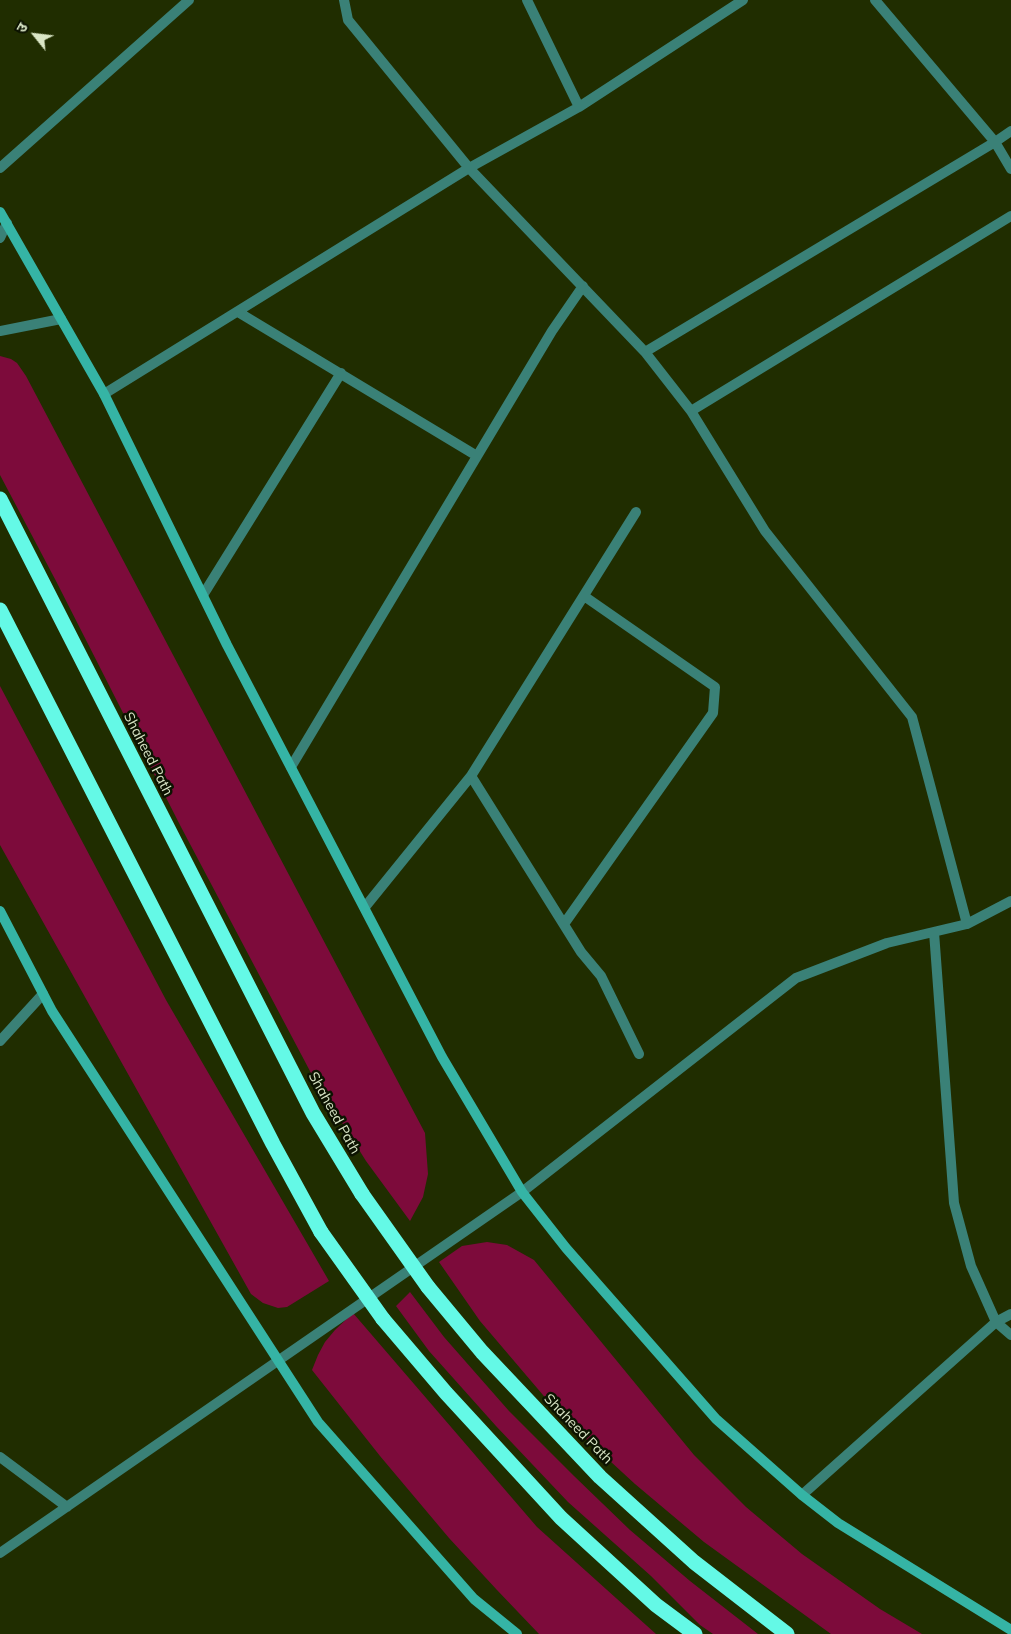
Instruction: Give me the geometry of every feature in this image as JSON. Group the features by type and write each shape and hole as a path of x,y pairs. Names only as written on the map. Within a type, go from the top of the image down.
{"highway":[{"name":"Shaheed Path","path":"0,500 313,1113 362,1194 428,1287 482,1352 600,1477 694,1562 787,1634"},
{"path":"0,610 273,1144 322,1232 383,1319 446,1393 561,1518 656,1605 695,1634"}],"street":[{"path":"0,168 189,0"},
{"path":"344,0 348,20 469,168 645,352 691,411 765,532 912,717 967,924"},
{"path":"527,0 579,107"},
{"path":"875,0 996,142 1011,169"},
{"path":"104,394 469,168 579,107 736,2"},
{"path":"645,352 996,142 1011,131"},
{"path":"0,212 104,394 203,595 442,1057 522,1192 566,1248 716,1419 802,1495 838,1523 1011,1630"},
{"path":"691,411 1011,216"},
{"path":"0,238 7,223"},
{"path":"291,767 552,331 583,286"},
{"path":"238,312 477,456"},
{"path":"0,332 61,319"},
{"path":"203,595 341,373"},
{"path":"365,907 471,776 636,512"},
{"path":"564,924 713,713 714,686 584,596"},
{"path":"471,776 581,952 601,976 639,1054"},
{"path":"0,1553 522,1192 796,978 887,943 967,924 1011,901"},
{"path":"0,911 58,1020 318,1422 474,1600 516,1634"},
{"path":"934,932 954,1203 972,1266 996,1322 1011,1335"},
{"path":"0,1041 43,994"},
{"path":"802,1495 996,1322 1011,1314"},
{"path":"0,1456 67,1507"}],"shaded area":[{"path":"0,356 17,363 26,376 425,1133 428,1174 423,1197 410,1221 366,1161 311,1073 181,827 0,475"},
{"path":"0,686 166,1000 329,1281 287,1307 278,1308 263,1303 251,1294 0,845"},
{"path":"487,1242 507,1245 534,1260 694,1455 746,1507 802,1554 880,1609 922,1634 831,1634 704,1542 635,1484 560,1415 480,1321 439,1262 462,1246"},
{"path":"410,1292 444,1337 509,1411 574,1476 630,1530 690,1581 758,1634 713,1634 700,1625 651,1576 568,1502 496,1426 429,1351 396,1306"},
{"path":"353,1313 537,1527 656,1634 539,1634 497,1590 449,1538 380,1456 312,1370 325,1342"}]}
